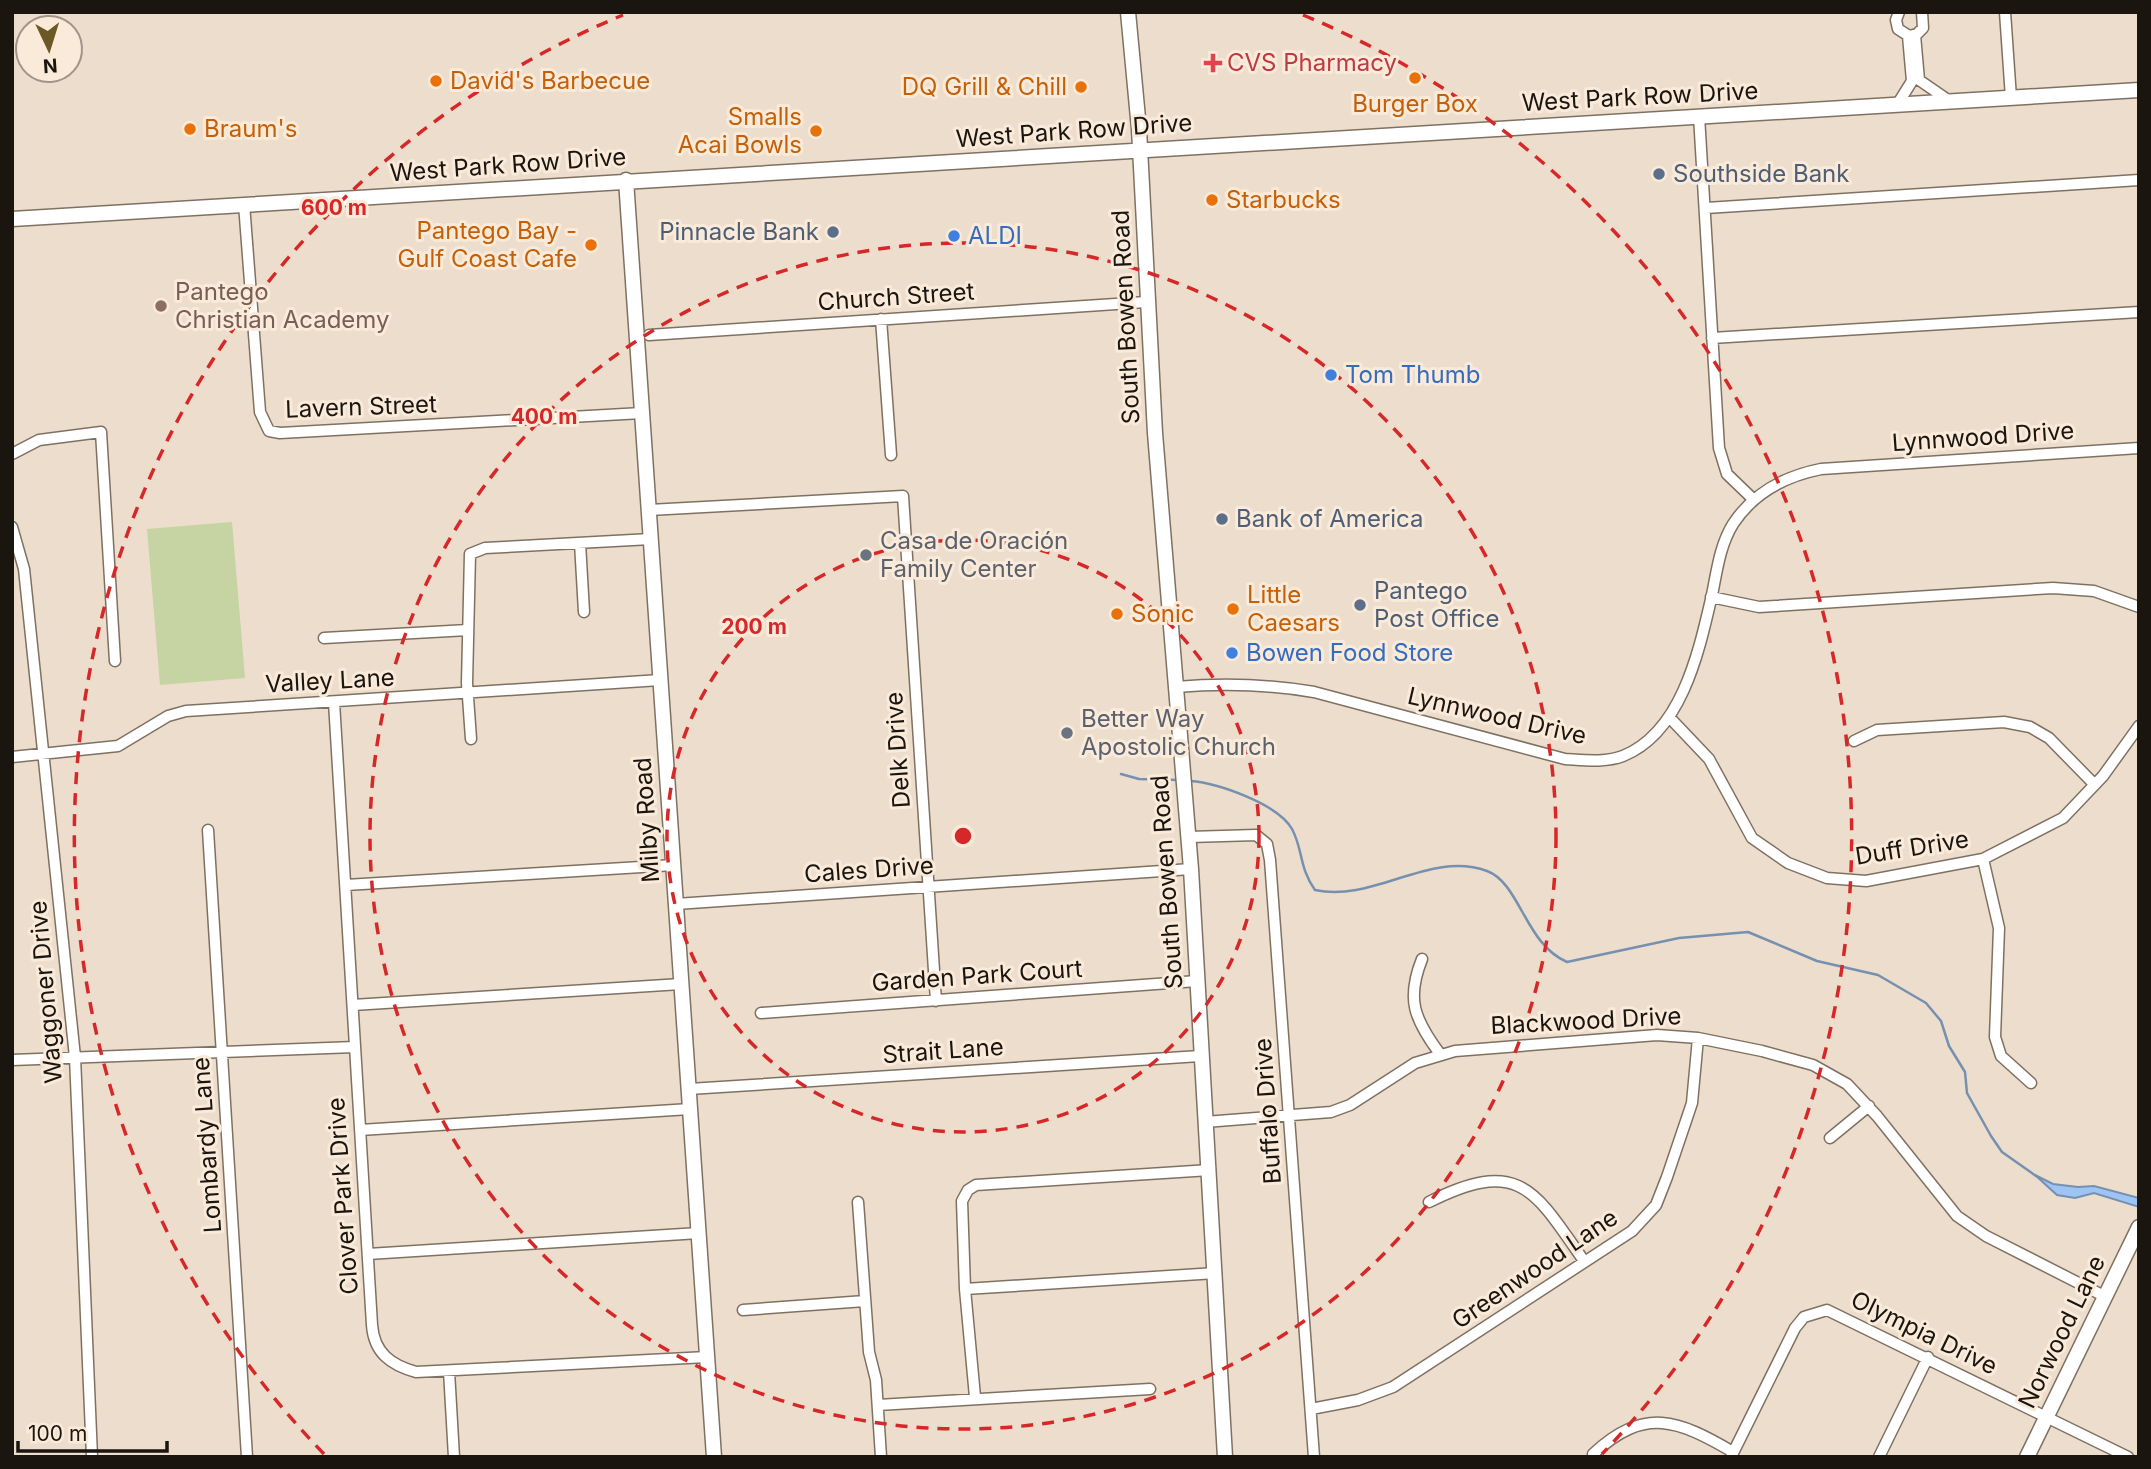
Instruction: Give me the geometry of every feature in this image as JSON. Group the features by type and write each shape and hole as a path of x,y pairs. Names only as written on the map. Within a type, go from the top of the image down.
{"main road":[{"name":"South Bowen Road","path":"1128,12 1140,149 1146,302 1189,837 1225,1457"},
{"name":"West Park Row Drive","path":"12,219 2139,90"},
{"name":"Milby Road","path":"626,180 714,1457"},
{"name":"Norwood Lane","path":"2027,1457 2139,1227"}],"street":[{"path":"1899,12 1896,25 1902,33 1912,35"},
{"path":"1912,35 1925,24 1922,12"},
{"path":"2005,12 2011,98"},
{"path":"1897,105 1915,80 1912,35"},
{"path":"1915,80 1951,102"},
{"path":"1699,116 1722,464 1727,474 1754,500"},
{"path":"1706,208 2139,180"},
{"name":"Lavern Street","path":"244,204 260,412 270,431 291,433 642,413"},
{"name":"Church Street","path":"649,335 1146,302"},
{"path":"1712,338 2139,312"},
{"path":"881,319 891,455"},
{"path":"12,454 39,440 101,432 115,662"},
{"name":"Lynnwood Drive","path":"1176,687 1252,683 1314,691 1567,759 1600,761 1623,756 1648,740 1671,719 1687,680 1723,544 1732,526 1754,500 1793,475 1821,468 2139,448"},
{"name":"Delk Drive","path":"649,510 903,496 936,1000"},
{"name":"Waggoner Drive","path":"12,527 24,569 75,1057 92,1457"},
{"path":"471,739 468,630 469,558 473,552 650,539"},
{"path":"580,543 584,612"},
{"path":"1711,597 1759,607 2053,588 2094,590 2139,607"},
{"path":"324,638 468,630"},
{"name":"Valley Lane","path":"12,757 118,746 168,716 186,711 468,695 660,680"},
{"name":"Clover Park Drive","path":"334,702 373,1340 380,1352 401,1368 416,1373 707,1357"},
{"name":"Duff Drive","path":"1671,719 1709,759 1752,838 1788,863 1828,878 1866,881 1983,859 2063,818 2122,752 2139,726"},
{"path":"1854,741 1877,730 2004,722 2030,727 2049,738 2094,784"},
{"name":"Lombardy Lane","path":"208,830 247,1457"},
{"name":"Buffalo Drive","path":"1189,837 1256,835 1266,844 1270,860 1314,1457"},
{"path":"1983,859 1999,928 1995,1037 2001,1056 2031,1083"},
{"path":"346,885 674,865"},
{"name":"Cales Drive","path":"676,904 1191,869"},
{"path":"1422,959 1413,984 1414,1006 1426,1035 1440,1054"},
{"name":"Garden Park Court","path":"761,1013 1197,981"},
{"path":"353,1005 681,984"},
{"name":"Blackwood Drive","path":"1205,1122 1331,1112 1350,1105 1415,1063 1440,1054 1482,1047 1645,1036 1698,1038 1814,1065 1847,1084 1869,1106 1957,1216 1986,1236 2104,1296"},
{"name":"Greenwood Lane","path":"1311,1409 1357,1400 1393,1387 1632,1231 1656,1205 1692,1102 1698,1038"},
{"path":"12,1060 355,1047"},
{"name":"Strait Lane","path":"689,1089 1200,1056"},
{"path":"1830,1139 1869,1106"},
{"path":"360,1130 690,1109"},
{"path":"975,1397 965,1289 962,1201 968,1190 976,1185 1210,1170"},
{"path":"1429,1202 1459,1187 1483,1181 1509,1182 1534,1193 1584,1261"},
{"path":"858,1202 869,1352 876,1380 881,1457"},
{"path":"368,1254 699,1233"},
{"path":"965,1289 1216,1273"},
{"path":"743,1310 865,1301"},
{"name":"Olympia Drive","path":"1732,1454 1795,1328 1804,1317 1817,1311 1838,1314 2128,1457"},
{"path":"1878,1457 1928,1357"},
{"path":"449,1371 454,1457"},
{"path":"878,1405 975,1397 996,1400 1150,1389"},
{"path":"1592,1454 1615,1434 1645,1424 1672,1423 1692,1429 1732,1454"}],"green space":[{"path":"232,522 245,678 160,685 147,529"}],"water":[{"path":"2035,1175 2053,1184 2094,1186 2139,1198 2139,1207 2094,1193 2075,1198 2057,1195"}],"waterway":[{"path":"1121,774 1139,779 1180,780"},
{"path":"1190,781 1246,796 1285,820 1292,829 1306,874 1315,890 1358,890 1444,867 1466,866 1487,871 1508,888 1541,942 1567,962 1679,938 1748,932 1817,961 1878,975 1926,1003 1941,1021 1949,1046 1965,1072 1967,1093 1991,1136 2002,1152 2036,1176"}],"place":[{"name":"CVS Pharmacy","path":"1213,63"},
{"name":"Burger Box","path":"1415,78"},
{"name":"David's Barbecue","path":"436,81"},
{"name":"DQ Grill & Chill","path":"1081,87"},
{"name":"Braum's","path":"190,129"},
{"name":"Smalls Acai Bowls","path":"816,131"},
{"name":"Southside Bank","path":"1659,174"},
{"name":"Starbucks","path":"1212,200"},
{"name":"Pinnacle Bank","path":"833,232"},
{"name":"ALDI","path":"954,236"},
{"name":"Pantego Bay - Gulf Coast Cafe","path":"591,245"},
{"name":"Pantego Christian Academy","path":"161,306"},
{"name":"Tom Thumb","path":"1331,375"},
{"name":"Bank of America","path":"1222,519"},
{"name":"Casa de Oración Family Center","path":"866,555"},
{"name":"Pantego Post Office","path":"1360,605"},
{"name":"Little Caesars","path":"1233,609"},
{"name":"Sonic","path":"1117,614"},
{"name":"Bowen Food Store","path":"1232,653"},
{"name":"Better Way Apostolic Church","path":"1067,733"}]}
